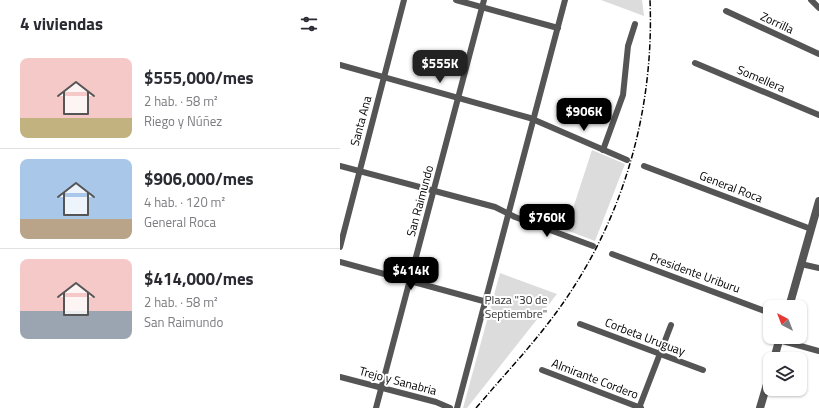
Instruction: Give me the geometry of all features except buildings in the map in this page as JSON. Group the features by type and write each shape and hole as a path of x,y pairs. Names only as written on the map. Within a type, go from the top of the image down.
{"street":[{"name":"Santa Ana","path":"340,247 404,0"},
{"path":"456,0 558,28"},
{"name":"San Raimundo","path":"376,408 484,0"},
{"path":"457,408 487,302 508,213 565,0"},
{"path":"811,0 819,8"},
{"name":"Zorrilla","path":"726,11 819,54"},
{"path":"603,150 622,95 628,46 635,24"},
{"name":"Somellera","path":"695,63 819,115"},
{"path":"340,66 534,120 627,160"},
{"path":"340,166 494,207 593,246"},
{"name":"General Roca","path":"644,166 811,229"},
{"path":"791,300 819,201"},
{"name":"Presidente Uriburu","path":"612,254 763,310"},
{"path":"340,262 487,302"},
{"path":"801,264 819,268"},
{"name":"Corbeta Uruguay","path":"580,324 703,370"},
{"path":"640,408 671,324"},
{"path":"798,344 819,350"},
{"name":"Almirante Cordero","path":"542,370 640,408"},
{"name":"Trejo y Sanabria","path":"340,377 436,402 450,408"},
{"path":"760,408 764,396"}],"green space":[{"path":"601,0 642,0 644,16"},
{"path":"592,150 625,164 595,241 566,230"},
{"name":"Plaza \"30 de Septiembre\"","path":"500,273 557,294 467,408 463,408"}],"railway":[{"path":"476,408 528,348 564,302 594,252 610,219 624,184 642,112 648,75 650,0"}]}
